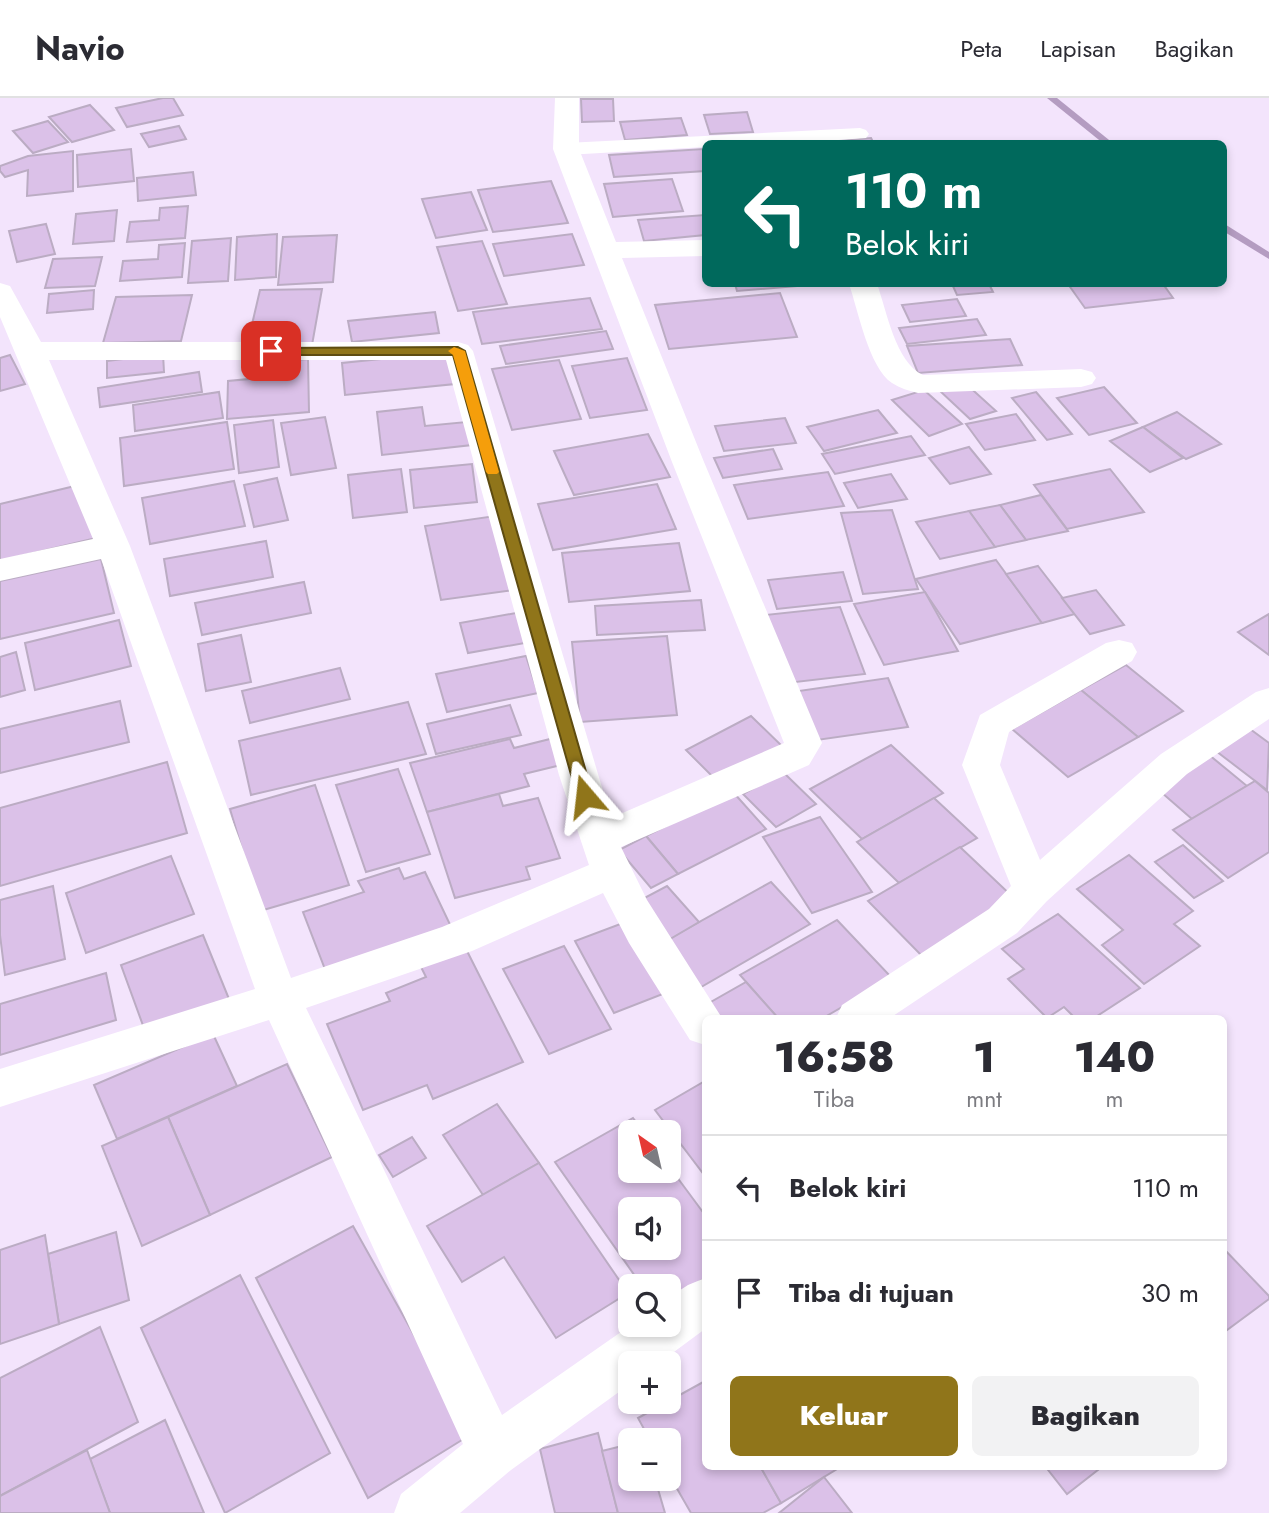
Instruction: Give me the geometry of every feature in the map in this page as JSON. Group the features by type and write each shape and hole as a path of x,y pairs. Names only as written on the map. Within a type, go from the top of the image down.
{"street":[{"path":"0,1088 280,999 457,939 796,755 803,743 604,250 566,149 567,98"},
{"path":"604,250 702,248"},
{"path":"864,287 889,360 901,376 918,384 1081,378"},
{"path":"0,292 31,351 113,546 280,999 493,1452"},
{"path":"31,351 458,351 574,761 606,856 649,938 702,1022"},
{"path":"0,570 113,546"},
{"path":"1033,890 981,765 993,724 1119,652"},
{"path":"862,1015 1003,922 1033,890 1174,764 1269,701"},
{"path":"420,1513 493,1452 702,1303"}],"lane":[{"path":"742,140 860,134"},
{"path":"566,149 702,142"}],"building":[{"path":"173,98 183,115 127,127 116,108"},
{"path":"581,99 613,99 614,121 582,122"},
{"path":"90,105 114,130 72,142 49,117"},
{"path":"747,112 753,132 710,134 704,115"},
{"path":"681,118 687,135 625,140 620,122"},
{"path":"48,121 68,142 33,153 13,131"},
{"path":"179,126 186,139 149,147 141,134"},
{"path":"131,149 134,181 78,187 77,155"},
{"path":"702,149 702,171 614,177 609,155"},
{"path":"73,151 73,191 27,196 28,170 5,177 0,171 0,166 28,156"},
{"path":"193,172 196,195 138,201 137,178"},
{"path":"672,179 683,211 613,217 604,184"},
{"path":"551,181 568,223 493,232 478,190"},
{"path":"471,192 487,230 436,238 422,199"},
{"path":"188,206 185,238 127,242 130,222 159,220 160,208"},
{"path":"117,210 114,241 73,244 76,214"},
{"path":"702,215 702,235 644,241 638,220"},
{"path":"46,224 55,254 17,262 9,231"},
{"path":"277,234 276,277 235,280 237,237"},
{"path":"572,234 584,265 504,276 493,244"},
{"path":"337,235 333,282 278,285 283,237"},
{"path":"231,238 228,281 188,283 192,241"},
{"path":"482,241 507,304 458,311 437,247"},
{"path":"185,243 182,277 120,281 123,261 158,259 159,245"},
{"path":"102,257 95,286 45,288 53,259"},
{"path":"736,287 784,287 737,291"},
{"path":"953,287 990,287 993,292 957,295"},
{"path":"1070,287 1165,287 1173,298 1085,308"},
{"path":"322,289 312,345 247,346 260,290"},
{"path":"94,290 93,309 47,313 49,294"},
{"path":"780,293 797,337 669,349 655,305"},
{"path":"192,295 181,341 103,343 116,297"},
{"path":"590,298 602,329 482,344 473,312"},
{"path":"957,299 966,316 910,322 902,305"},
{"path":"435,312 439,333 352,342 348,321"},
{"path":"977,319 986,335 907,344 899,328"},
{"path":"606,331 613,349 506,364 500,346"},
{"path":"1010,339 1022,365 918,373 907,346"},
{"path":"450,352 455,384 345,395 342,363"},
{"path":"163,354 164,372 107,378 107,361"},
{"path":"10,355 25,384 0,391 0,358"},
{"path":"627,358 647,410 590,418 572,366"},
{"path":"308,359 309,412 227,419 228,381 260,378 260,363"},
{"path":"559,360 581,419 512,430 492,369"},
{"path":"199,372 202,392 100,407 98,388"},
{"path":"965,383 996,411 970,419 940,391"},
{"path":"1104,387 1137,423 1089,435 1057,398"},
{"path":"924,390 962,424 929,436 892,400"},
{"path":"219,392 223,418 135,431 133,405"},
{"path":"1036,392 1072,434 1047,440 1012,398"},
{"path":"422,407 425,426 477,421 481,444 382,455 377,412"},
{"path":"878,410 897,433 824,451 807,427"},
{"path":"1177,412 1221,444 1186,459 1143,427"},
{"path":"1016,414 1035,440 985,450 966,424"},
{"path":"325,417 336,468 291,475 281,423"},
{"path":"785,418 796,443 724,451 715,426"},
{"path":"273,420 279,467 239,473 234,425"},
{"path":"227,422 234,469 124,486 120,438"},
{"path":"1143,427 1183,458 1150,472 1110,441"},
{"path":"648,434 670,477 574,495 554,451"},
{"path":"911,436 925,455 835,474 822,454"},
{"path":"969,447 991,474 950,484 929,458"},
{"path":"773,449 782,469 723,478 714,458"},
{"path":"472,464 477,502 414,508 410,470"},
{"path":"401,469 407,512 353,518 348,475"},
{"path":"1110,469 1144,512 1067,529 1034,485"},
{"path":"828,472 844,506 748,519 734,485"},
{"path":"891,474 907,499 858,508 844,483"},
{"path":"277,478 288,520 254,527 244,485"},
{"path":"234,481 245,526 150,544 142,498"},
{"path":"657,484 676,529 553,550 538,504"},
{"path":"79,485 96,538 0,561 0,504"},
{"path":"1041,495 1068,531 1026,540 1000,505"},
{"path":"1000,505 1026,540 995,547 969,511"},
{"path":"892,510 918,589 863,594 841,513"},
{"path":"969,511 995,547 940,559 916,522"},
{"path":"502,515 521,589 441,600 425,526"},
{"path":"266,541 273,577 170,596 164,559"},
{"path":"679,543 690,591 569,602 562,553"},
{"path":"101,559 114,613 0,639 0,581"},
{"path":"996,560 1042,623 960,644 916,579"},
{"path":"1038,566 1075,614 1042,623 1006,574"},
{"path":"843,572 852,601 777,609 768,580"},
{"path":"304,582 311,613 202,635 195,603"},
{"path":"1096,590 1124,625 1090,634 1062,598"},
{"path":"925,592 958,651 884,665 854,604"},
{"path":"701,600 705,630 597,635 595,606"},
{"path":"840,607 865,674 787,683 765,615"},
{"path":"527,611 536,641 468,653 460,623"},
{"path":"1269,614 1269,655 1238,632"},
{"path":"119,620 131,666 35,690 25,643"},
{"path":"241,635 251,682 206,691 198,644"},
{"path":"667,636 677,715 580,722 572,642"},
{"path":"16,652 25,690 0,697 0,657"},
{"path":"526,656 538,693 447,712 436,674"},
{"path":"1126,665 1183,711 1138,737 1081,690"},
{"path":"340,668 350,699 250,723 242,691"},
{"path":"888,678 908,727 803,742 785,693"},
{"path":"1081,690 1138,737 1068,777 1012,729"},
{"path":"120,701 129,742 0,773 0,729"},
{"path":"408,702 426,754 251,795 239,741"},
{"path":"510,705 521,735 436,754 427,724"},
{"path":"751,716 785,749 719,783 686,750"},
{"path":"1250,729 1269,743 1267,790 1216,751"},
{"path":"554,738 565,764 524,774 529,786 427,812 410,763 510,739 514,748"},
{"path":"891,745 943,793 862,839 810,789"},
{"path":"1208,754 1247,786 1192,819 1154,786"},
{"path":"167,762 187,833 0,886 0,808"},
{"path":"398,769 430,854 366,872 336,785"},
{"path":"783,772 816,804 776,827 743,794"},
{"path":"1255,781 1269,793 1269,852 1228,878 1173,830"},
{"path":"315,785 349,885 260,911 230,809"},
{"path":"733,792 766,829 678,874 646,836"},
{"path":"499,794 503,806 538,798 560,858 526,867 530,879 455,898 427,812"},
{"path":"934,798 977,838 899,883 857,842"},
{"path":"820,817 872,892 812,913 763,837"},
{"path":"646,836 678,874 651,888 619,850"},
{"path":"1183,845 1223,881 1194,898 1155,862"},
{"path":"960,847 1015,899 922,956 868,901"},
{"path":"1129,855 1193,911 1174,924 1200,946 1144,984 1102,945 1123,930 1077,889"},
{"path":"171,856 194,914 86,953 66,893"},
{"path":"399,868 404,879 425,872 454,933 328,977 303,912 364,892 358,881"},
{"path":"771,882 810,924 696,990 658,945"},
{"path":"53,886 65,959 5,975 0,935 0,900"},
{"path":"667,886 699,922 665,942 633,904"},
{"path":"1058,914 1140,988 1099,1015 1072,1015 1064,1007 1052,1015 1044,1015 1008,979 1024,969 1002,949"},
{"path":"631,920 673,990 614,1013 575,941"},
{"path":"837,920 892,978 828,1015 775,1015 740,975"},
{"path":"203,935 229,999 145,1031 121,965"},
{"path":"564,946 611,1029 549,1054 503,969"},
{"path":"466,949 523,1062 433,1099 427,1085 363,1110 327,1024 390,1001 386,993 426,977 421,967"},
{"path":"106,973 116,1020 0,1055 0,1004"},
{"path":"746,982 775,1015 709,1015 702,1007"},
{"path":"213,1034 237,1086 117,1139 94,1085"},
{"path":"287,1064 332,1157 210,1215 168,1117"},
{"path":"702,1083 702,1172 681,1144 681,1120 663,1120 655,1110"},
{"path":"497,1104 539,1163 483,1195 443,1135"},
{"path":"168,1117 210,1215 142,1246 102,1146"},
{"path":"618,1126 618,1183 681,1183 702,1211 702,1280 681,1293 681,1274 634,1274 624,1260 681,1260 681,1197 618,1197 618,1252 555,1162"},
{"path":"412,1137 426,1158 393,1177 379,1155"},
{"path":"539,1163 618,1278 618,1299 556,1338 504,1257 462,1282 427,1226"},
{"path":"353,1226 470,1435 368,1498 256,1278"},
{"path":"116,1232 129,1300 59,1324 48,1254"},
{"path":"45,1235 59,1324 0,1344 0,1250"},
{"path":"1227,1252 1269,1296 1269,1299 1227,1330"},
{"path":"240,1275 330,1453 225,1513 141,1328"},
{"path":"100,1327 138,1422 0,1496 0,1378"},
{"path":"702,1383 702,1470 762,1470 781,1503 763,1513 691,1513 678,1491 681,1491 681,1428 643,1428 638,1418 645,1414 681,1414 681,1394"},
{"path":"165,1420 204,1513 110,1513 90,1459"},
{"path":"598,1433 618,1513 555,1513 540,1449"},
{"path":"618,1447 618,1491 659,1491 665,1513 618,1513 602,1451"},
{"path":"87,1450 110,1513 0,1513 0,1496"},
{"path":"762,1470 835,1470 781,1503"},
{"path":"1048,1470 1098,1470 1067,1494"},
{"path":"824,1477 852,1513 779,1513"}],"waterway":[{"path":"1051,98 1105,140"},
{"path":"1227,229 1269,256"}],"slow traffic":[{"path":"454,351 458,351 492,472"}],"route":[{"path":"271,351 458,351 585,796"}]}
